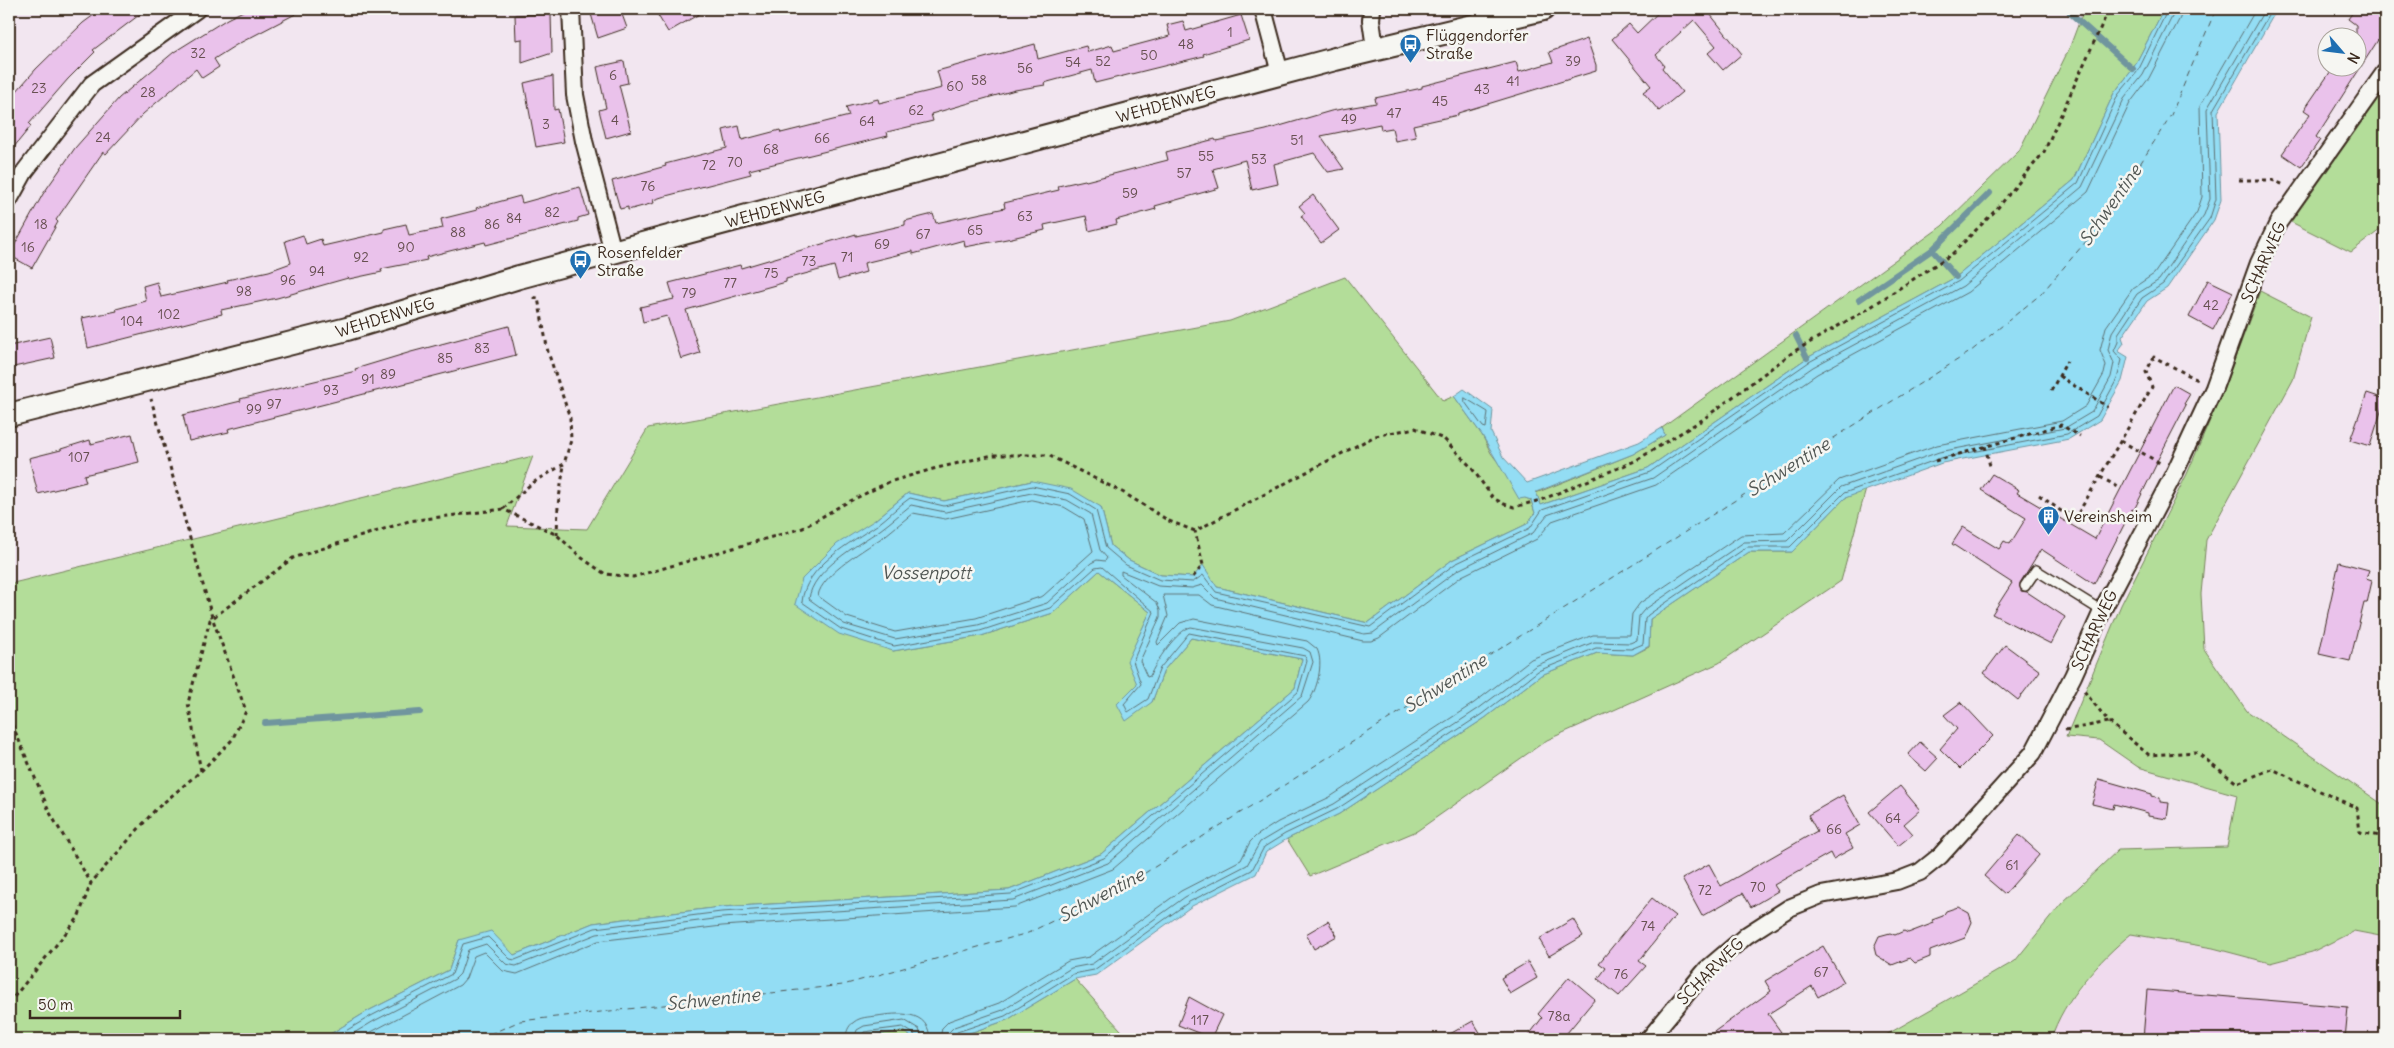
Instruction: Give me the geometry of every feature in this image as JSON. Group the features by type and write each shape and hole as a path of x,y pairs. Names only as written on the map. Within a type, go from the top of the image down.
{"main road":[{"name":"WEHDENWEG","path":"9,415 347,329 519,277 1376,48 1428,38 1543,9"}],"street":[{"path":"9,200 25,171 92,84 198,9"},
{"path":"571,9 575,95 584,141 613,252"},
{"path":"1263,9 1280,74"},
{"path":"1372,9 1371,20 1376,48"},
{"name":"SCHARWEG","path":"1649,1039 1707,969 1747,935 1789,908 1821,896 1897,881 1920,872 1940,856 2033,753 2073,676 2102,611 2176,472 2214,388 2259,263 2278,224 2385,72"}],"lane":[{"path":"2025,586 2036,570 2102,611"}],"path":[{"path":"201,771 188,703 212,618 293,558 409,521 503,509 558,535 582,558 605,574 632,577 803,528 842,505 889,482 932,469 993,455 1048,454 1124,493 1169,521 1195,531 1375,436 1415,428 1444,439 1471,467 1493,498 1514,507 1528,505 1541,500 1634,461 1702,420 1793,352 1809,345 1952,254 1996,210 2044,152 2103,26 2109,9"},
{"path":"2239,180 2272,180 2300,192"},
{"path":"519,277 525,296 538,298 548,352 570,418 571,440 564,464 558,505 558,535"},
{"path":"2039,495 2061,511 2076,517 2152,387 2146,372 2154,357 2202,382"},
{"path":"2051,391 2067,361"},
{"path":"2059,376 2108,407"},
{"path":"9,1003 78,918 91,883 155,810 201,771 232,740 246,712 212,618 146,379"},
{"path":"1935,461 2061,425 2080,436"},
{"path":"2121,441 2161,464"},
{"path":"1985,446 1990,466"},
{"path":"503,509 531,484 564,464"},
{"path":"2100,477 2120,488"},
{"path":"1193,577 1203,565 1195,531"},
{"path":"2073,676 2109,722 2149,755 2196,752 2237,783 2272,769 2357,808 2360,832 2385,837"},
{"path":"9,717 50,813 91,883"},
{"path":"2045,733 2109,722"}],"shaded area":[{"path":"2354,931 2385,937 2385,1039 2051,1039 2056,1025 2071,1000 2108,953 2131,934 2213,948 2270,963 2312,952"}],"green space":[{"path":"2084,9 2164,9 2133,69 2114,93 2074,180 1956,277 1807,358 1648,468 1541,505 1536,493 1633,454 1665,435 1662,428 1942,226 2019,151 2069,49"},
{"path":"2385,89 2385,226 2351,252 2291,222"},
{"path":"1345,277 1443,401 1454,396 1482,435 1491,453 1525,498 1531,500 1535,513 1527,524 1452,560 1368,623 1217,587 1193,577 1161,575 1129,560 1111,546 1101,507 1032,481 944,501 908,493 875,520 893,651 981,636 1053,613 1099,571 1150,612 1128,661 1152,702 1164,670 1191,638 1302,659 1295,688 1101,854 1009,890 721,907 593,923 514,955 459,940 449,970 368,1011 322,1039 9,1039 9,584 533,456 507,526 587,529 648,428 1230,321"},
{"path":"2260,291 2311,317 2293,380 2206,540 2201,594 2204,649 2247,711 2385,806 2385,937 2354,931 2312,952 2270,963 2213,948 2131,934 2107,955 2073,995 2051,1039 1879,1039 2015,961 2062,903 2118,850 2227,847 2237,795 2138,767 2099,740 2066,737 2121,605 2187,474 2226,383"},
{"path":"1866,489 1841,581 1719,663 1547,740 1417,831 1310,876 1287,839 1339,814 1485,718 1541,675 1597,653 1633,655 1649,647 1650,619 1749,552 1792,552 1845,498"},
{"path":"1075,979 1129,1039 952,1039 1007,1020"},
{"path":"903,1031 914,1039 848,1039"}],"water":[{"path":"2164,9 2277,9 2218,112 2221,200 2214,220 2167,288 2147,301 2122,337 2124,343 2118,351 2128,357 2122,381 2100,420 2069,439 1942,463 1845,498 1792,552 1749,552 1650,619 1649,646 1633,655 1597,653 1541,675 1485,718 1339,814 1287,839 1266,852 1256,874 1192,906 1096,975 1075,979 1007,1020 952,1039 914,1039 903,1031 848,1039 322,1039 368,1011 449,970 459,940 491,931 514,955 593,923 721,907 1009,890 1101,854 1295,688 1302,659 1191,638 1164,670 1152,702 1126,721 1117,704 1137,684 1127,661 1150,612 1099,571 1053,613 981,636 893,651 839,634 795,604 802,579 837,544 875,520 908,493 944,501 1032,481 1071,489 1101,507 1111,546 1129,560 1161,575 1193,577 1203,565 1217,587 1368,623 1452,560 1527,524 1535,513 1531,500 1519,499 1482,435 1454,396 1464,389 1493,410 1491,432 1503,457 1527,483 1639,442 1662,428 1665,435 1633,454 1536,492 1541,505 1648,468 1807,358 1956,277 2074,180 2114,93 2133,69"}],"building":[{"path":"102,9 147,9 93,50 95,52 68,79 29,124 31,126 9,153 9,100 36,69 83,23"},
{"path":"247,9 305,9 236,45 214,59 219,67 202,78 196,69 143,114 106,154 103,152 56,220 58,222 32,268 9,255 43,194 75,148 119,98 174,52 227,19"},
{"path":"608,9 620,9 627,28 598,38 591,14"},
{"path":"654,9 708,9 668,32"},
{"path":"1662,9 1706,9 1742,54 1723,70 1708,53 1716,46 1694,20 1656,55 1664,65 1662,68 1682,92 1659,111 1643,92 1651,86 1612,39 1629,24 1637,33"},
{"path":"2355,9 2385,9 2385,45 2378,40 2366,59 2366,28 2356,28 2356,25 2348,19"},
{"path":"551,14 552,53 522,63 522,39 516,40 515,15"},
{"path":"1241,15 1249,40 1203,54 1204,56 1095,83 1092,70 1044,83 1045,85 1015,90 931,114 933,121 887,132 888,136 749,170 751,174 662,197 653,200 654,203 628,210 628,207 620,209 612,181 666,166 665,164 727,148 723,130 739,126 742,140 780,130 781,133 849,116 846,107 878,99 879,103 942,88 937,71 1035,44 1038,59 1086,46 1088,52 1112,45 1114,51 1170,36 1167,25 1183,21 1186,31"},
{"path":"1587,39 1596,65 1596,71 1458,113 1458,115 1413,125 1416,137 1395,141 1392,128 1381,130 1380,124 1321,136 1344,169 1328,172 1314,153 1274,164 1278,184 1252,190 1245,160 1213,169 1219,188 1155,206 1156,209 1116,220 1117,224 1089,231 1086,216 1044,225 1045,230 1012,238 965,247 964,240 913,254 913,251 864,263 866,272 838,280 834,266 786,279 786,282 686,310 700,353 681,359 667,316 643,322 640,307 674,299 669,283 740,265 741,268 856,234 856,236 905,225 905,221 933,214 936,223 1005,208 1004,203 1059,190 1058,186 1086,181 1168,160 1166,152 1215,139 1216,141 1266,130 1331,111 1376,103 1375,98 1422,88 1422,86 1516,62 1519,72 1553,62 1549,52"},
{"path":"624,61 628,83 619,85 631,131 606,138 599,110 606,108 597,67"},
{"path":"553,76 554,110 558,109 564,142 536,147 524,83"},
{"path":"2326,78 2354,78 2316,137 2320,140 2301,167 2282,154 2310,114 2304,110"},
{"path":"580,187 588,215 578,218 578,221 486,245 485,242 426,257 427,260 381,269 382,272 348,278 277,298 221,310 222,314 88,348 82,318 117,311 116,309 146,301 143,286 157,282 161,297 228,282 227,280 269,271 291,263 285,241 303,235 306,244 321,239 323,246 384,232 384,229 406,224 409,235 443,228 441,219 477,210 476,208 520,196 522,203"},
{"path":"1313,195 1339,230 1321,243 1301,216 1305,213 1299,206"},
{"path":"2208,280 2233,292 2213,330 2189,317"},
{"path":"509,326 516,355 228,429 229,432 189,441 183,415 356,371 355,369 411,352"},
{"path":"50,337 55,358 9,368 9,346"},
{"path":"2174,385 2190,394 2184,404 2186,405 2134,510 2132,509 2094,584 2041,549 2020,583 2021,591 2027,592 2065,617 2051,644 1992,614 2012,583 1952,544 1963,527 1999,549 2004,541 2010,544 2026,518 1981,490 1992,474 2019,490 2017,493 2095,539"},
{"path":"2367,393 2385,399 2370,446 2350,440"},
{"path":"132,434 139,462 84,475 86,482 38,494 29,458 90,440 91,444"},
{"path":"2339,562 2369,570 2366,579 2372,581 2367,603 2364,603 2350,661 2319,654"},
{"path":"2005,645 2040,671 2018,700 1984,673"},
{"path":"1961,702 1993,736 1960,769 1940,749 1957,729 1944,715"},
{"path":"1920,742 1938,758 1926,771 1908,755"},
{"path":"2099,779 2152,794 2152,796 2160,798 2160,802 2169,803 2167,819 2148,816 2148,813 2114,804 2113,809 2092,804"},
{"path":"1900,786 1920,810 1904,824 1913,834 1898,846 1869,812"},
{"path":"1843,795 1860,825 1845,834 1853,848 1833,859 1830,853 1774,885 1778,891 1751,907 1743,893 1702,916 1682,879 1709,864 1721,886 1817,831 1808,815"},
{"path":"2019,835 2040,854 2005,894 1984,876"},
{"path":"1652,898 1675,916 1639,961 1646,966 1619,996 1598,979 1606,968 1599,963"},
{"path":"1958,907 1969,913 1972,922 1965,938 1930,951 1930,957 1915,963 1910,958 1892,965 1876,955 1874,947 1879,936 1890,933 1895,935 1904,931 1908,933 1934,923 1932,920 1943,916 1946,911"},
{"path":"1573,919 1583,936 1549,956 1539,939"},
{"path":"1328,921 1337,936 1314,949 1306,934"},
{"path":"1823,946 1844,982 1818,997 1812,986 1768,1014 1781,1032 1772,1039 1704,1039 1771,991 1765,981"},
{"path":"1528,962 1537,978 1510,994 1501,978"},
{"path":"1569,977 1595,999 1562,1039 1526,1039 1542,1018 1538,1014"},
{"path":"2147,990 2348,1007 2345,1039 2143,1039"},
{"path":"1189,997 1222,1015 1211,1038 1178,1025"},
{"path":"1473,1021 1484,1039 1441,1039"}],"waterway":[{"path":"2070,13 2133,69"},
{"path":"1859,300 1932,250 1990,193"},
{"path":"1932,250 1956,277"},
{"path":"1796,336 1807,358"},
{"path":"265,723 420,712"}],"ferry route":[{"path":"479,1039 520,1021 843,985 1028,933 1126,885 1970,352 2041,294 2106,218 2171,115 2216,9"}],"place":[{"name":"Flüggendorfer Straße","path":"1410,63"},
{"name":"Rosenfelder Straße","path":"581,280"},
{"name":"Vereinsheim","path":"2048,535"}],"water label":[{"name":"Schwentine","path":"2110,205"},
{"name":"Schwentine","path":"1788,467"},
{"name":"Vossenpott","path":"926,572"},
{"name":"Schwentine","path":"1445,683"},
{"name":"Schwentine","path":"1101,895"},
{"name":"Schwentine","path":"713,999"}]}
